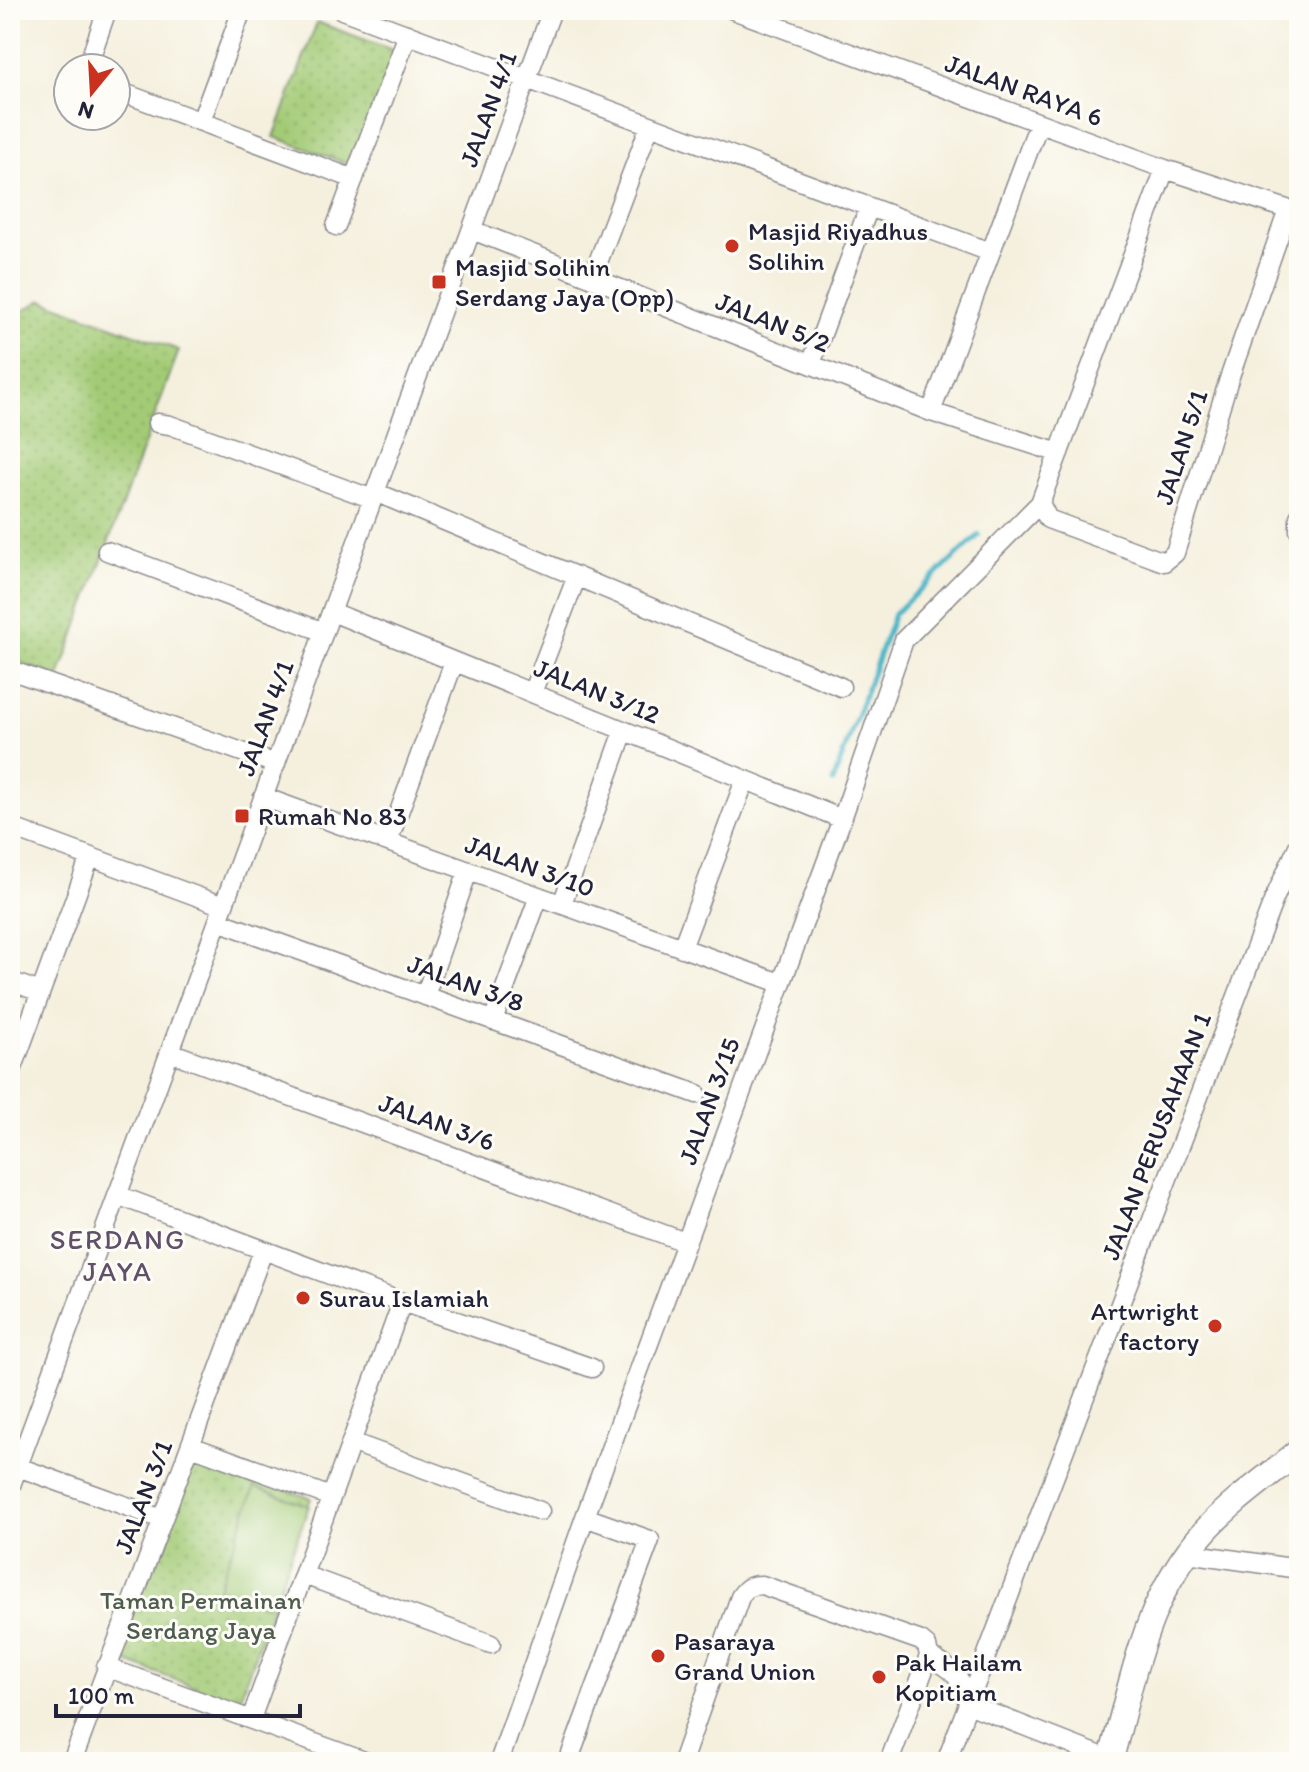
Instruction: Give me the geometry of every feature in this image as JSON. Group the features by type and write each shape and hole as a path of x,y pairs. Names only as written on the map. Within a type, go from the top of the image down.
{"main road":[{"path":"1111,1761 1144,1633 1167,1584 1206,1529 1299,1451"}],"street":[{"path":"93,52 107,10"},
{"path":"201,121 242,10"},
{"path":"342,10 990,252"},
{"name":"JALAN 4/1","path":"10,1488 552,10"},
{"name":"JALAN RAYA 6","path":"733,10 1165,169 1294,212"},
{"path":"336,226 408,34"},
{"path":"132,96 354,179"},
{"path":"931,412 1039,123"},
{"path":"592,278 650,125"},
{"path":"1040,503 1165,169"},
{"path":"811,364 869,207"},
{"name":"JALAN 5/1","path":"1040,503 1048,519 1149,557 1164,562 1175,553 1229,379 1294,212"},
{"name":"JALAN 5/2","path":"472,230 931,412 1059,453"},
{"path":"157,423 374,496 577,576 841,687"},
{"name":"JALAN 3/15","path":"499,1762 685,1242 842,819 904,640 1040,503"},
{"path":"1299,517 1299,531"},
{"path":"107,551 324,632"},
{"path":"532,693 577,576"},
{"name":"JALAN 3/12","path":"332,612 842,819"},
{"path":"388,842 454,662"},
{"path":"10,670 276,764"},
{"path":"562,904 624,731"},
{"path":"682,948 745,780"},
{"name":"JALAN 3/10","path":"263,797 780,983"},
{"name":"JALAN 3/8","path":"10,827 425,996 697,1094"},
{"name":"JALAN PERUSAHAAN 1","path":"946,1762 1274,899 1299,844"},
{"path":"10,1076 90,857"},
{"path":"425,996 468,871"},
{"path":"493,1021 539,896"},
{"path":"10,981 40,992"},
{"name":"JALAN 3/6","path":"170,1052 685,1242"},
{"path":"117,1195 402,1302 592,1368"},
{"name":"JALAN 3/1","path":"72,1762 263,1251"},
{"path":"251,1719 402,1302"},
{"path":"351,1442 540,1511"},
{"path":"191,1446 331,1497"},
{"path":"18,1467 162,1519"},
{"path":"568,1762 650,1540 585,1517"},
{"path":"1187,1553 1299,1569"},
{"path":"304,1575 491,1644"},
{"path":"682,1762 740,1597 752,1585 762,1585 921,1641 927,1646 929,1656 889,1762"},
{"path":"929,1656 953,1670 964,1684 968,1704 1111,1761"},
{"path":"106,1667 367,1762"}],"green space":[{"path":"317,22 396,51 353,166 274,137"},
{"path":"42,300 179,350 59,677 10,659 10,318"},
{"name":"Taman Permainan Serdang Jaya","path":"191,1455 311,1498 238,1703 116,1658"},
{"path":"255,1487 309,1506 272,1607 218,1588"}],"waterway":[{"path":"833,782 894,614 979,535"}],"place":[{"name":"Masjid Riyadhus Solihin","path":"732,246"},
{"name":"Masjid Solihin Serdang Jaya (Opp)","path":"439,282"},
{"name":"Rumah No 83","path":"242,816"},
{"name":"Surau Islamiah","path":"303,1298"},
{"name":"Artwright factory","path":"1215,1326"},
{"name":"Pasaraya Grand Union","path":"658,1656"},
{"name":"Pak Hailam Kopitiam","path":"879,1677"}],"district":[{"name":"SERDANG JAYA","path":"118,1255"}]}
